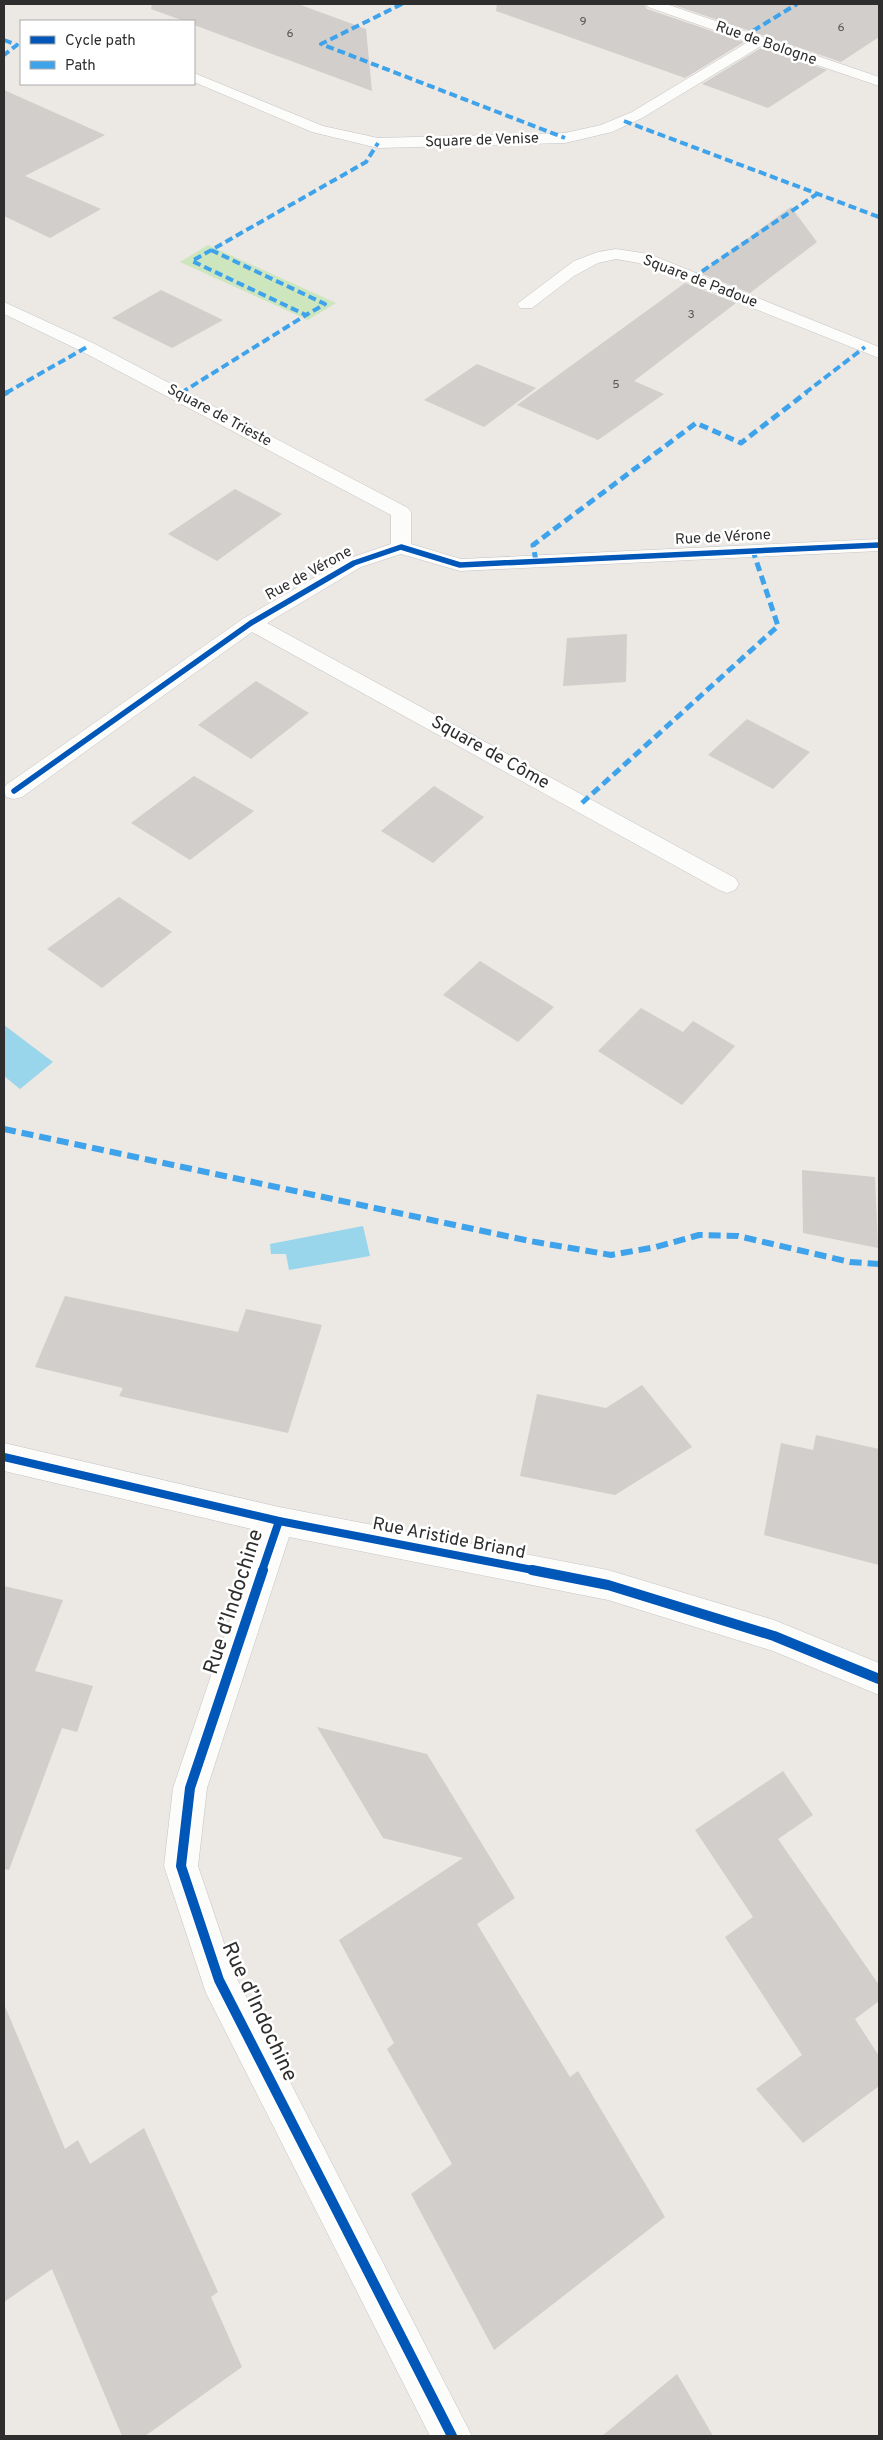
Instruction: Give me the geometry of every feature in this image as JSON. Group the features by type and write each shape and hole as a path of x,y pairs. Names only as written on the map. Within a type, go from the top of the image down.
{"street":[{"name":"Rue de Bologne","path":"654,4 758,42 879,82"},
{"name":"Square de Venise","path":"195,77 318,128 378,143 565,138 606,130 637,115 758,42"},
{"name":"Square de Padoue","path":"526,304 579,267 598,257 616,254 643,258 879,353"},
{"name":"Square de Trieste","path":"4,307 87,347 401,512 401,547"},
{"name":"Rue de Vérone","path":"14,791 251,622 354,563 401,547 460,565 879,545"},
{"name":"Square de Côme","path":"251,622 727,884"},
{"name":"Rue Aristide Briand","path":"4,1458 279,1520 608,1585 774,1636 879,1679"},
{"name":"Rue d’Indochine","path":"279,1520 190,1788 181,1866 220,1980 452,2436"}],"green space":[{"path":"208,245 336,303 308,320 180,262"}],"water":[{"path":"4,1025 53,1062 20,1089 4,1076"},
{"path":"363,1226 370,1256 289,1270 286,1254 271,1254 270,1244"}],"building":[{"path":"152,4 298,4 366,29 372,91 195,25 195,20 181,20 151,9"},
{"path":"497,4 644,4 647,9 744,42 685,78 496,11"},
{"path":"671,4 879,4 879,37 841,62"},
{"path":"761,48 827,70 768,108 702,84"},
{"path":"4,90 105,135 25,176 101,209 50,238 4,216"},
{"path":"791,207 817,242 750,293 700,273"},
{"path":"685,283 736,303 634,381 664,394 598,440 517,405"},
{"path":"161,290 223,320 172,348 112,318"},
{"path":"477,364 536,388 484,427 424,400"},
{"path":"235,489 282,514 217,561 168,534"},
{"path":"627,634 626,682 563,686 567,638"},
{"path":"256,681 309,713 251,759 198,725"},
{"path":"747,719 810,752 773,789 708,755"},
{"path":"194,776 254,811 190,860 131,823"},
{"path":"434,786 484,817 433,863 381,831"},
{"path":"119,897 172,932 102,988 47,949"},
{"path":"480,961 554,1007 518,1042 443,995"},
{"path":"641,1008 683,1032 693,1021 735,1046 682,1105 598,1051"},
{"path":"802,1170 875,1177 878,1248 803,1233"},
{"path":"65,1296 238,1332 246,1309 322,1325 288,1433 119,1396 123,1388 35,1367"},
{"path":"642,1385 692,1447 615,1495 520,1476 537,1394 606,1408"},
{"path":"816,1435 879,1449 879,1565 764,1535 781,1443 813,1450"},
{"path":"4,1586 63,1600 35,1671 93,1686 77,1732 62,1728 9,1870 4,1869"},
{"path":"317,1727 427,1754 515,1898 477,1924 570,2077 578,2071 665,2217 494,2350 411,2194 452,2164 387,2049 394,2043 339,1940 463,1858 383,1838"},
{"path":"783,1771 813,1815 778,1839 879,1985 879,2001 855,2019 879,2056 879,2086 803,2143 756,2089 802,2055 725,1937 753,1917 695,1830"},
{"path":"4,2004 65,2149 78,2140 90,2164 144,2128 218,2292 211,2297 242,2367 145,2436 122,2436 52,2269 4,2302"},
{"path":"677,2374 713,2436 602,2436"}],"marked path":[{"path":"402,4 321,44 565,138"},
{"path":"743,37 797,4"},
{"path":"4,40 17,45 4,55"},
{"path":"624,121 879,217"},
{"path":"178,395 306,315 192,261 366,162 378,143"},
{"path":"692,278 817,194"},
{"path":"211,250 325,304 306,315"},
{"path":"4,394 87,347"},
{"path":"536,561 533,545 696,423 741,443 865,347"},
{"path":"582,803 778,626 753,551"},
{"path":"4,1129 530,1241 611,1255 656,1247 699,1235 738,1236 850,1262 879,1264"}],"cycle path":[{"path":"14,791 251,623 354,563 401,547 460,565 879,545"},
{"path":"4,1457 279,1521 608,1585 774,1636 879,1679"},
{"path":"279,1521 190,1788 181,1866 219,1980 452,2436"}]}
